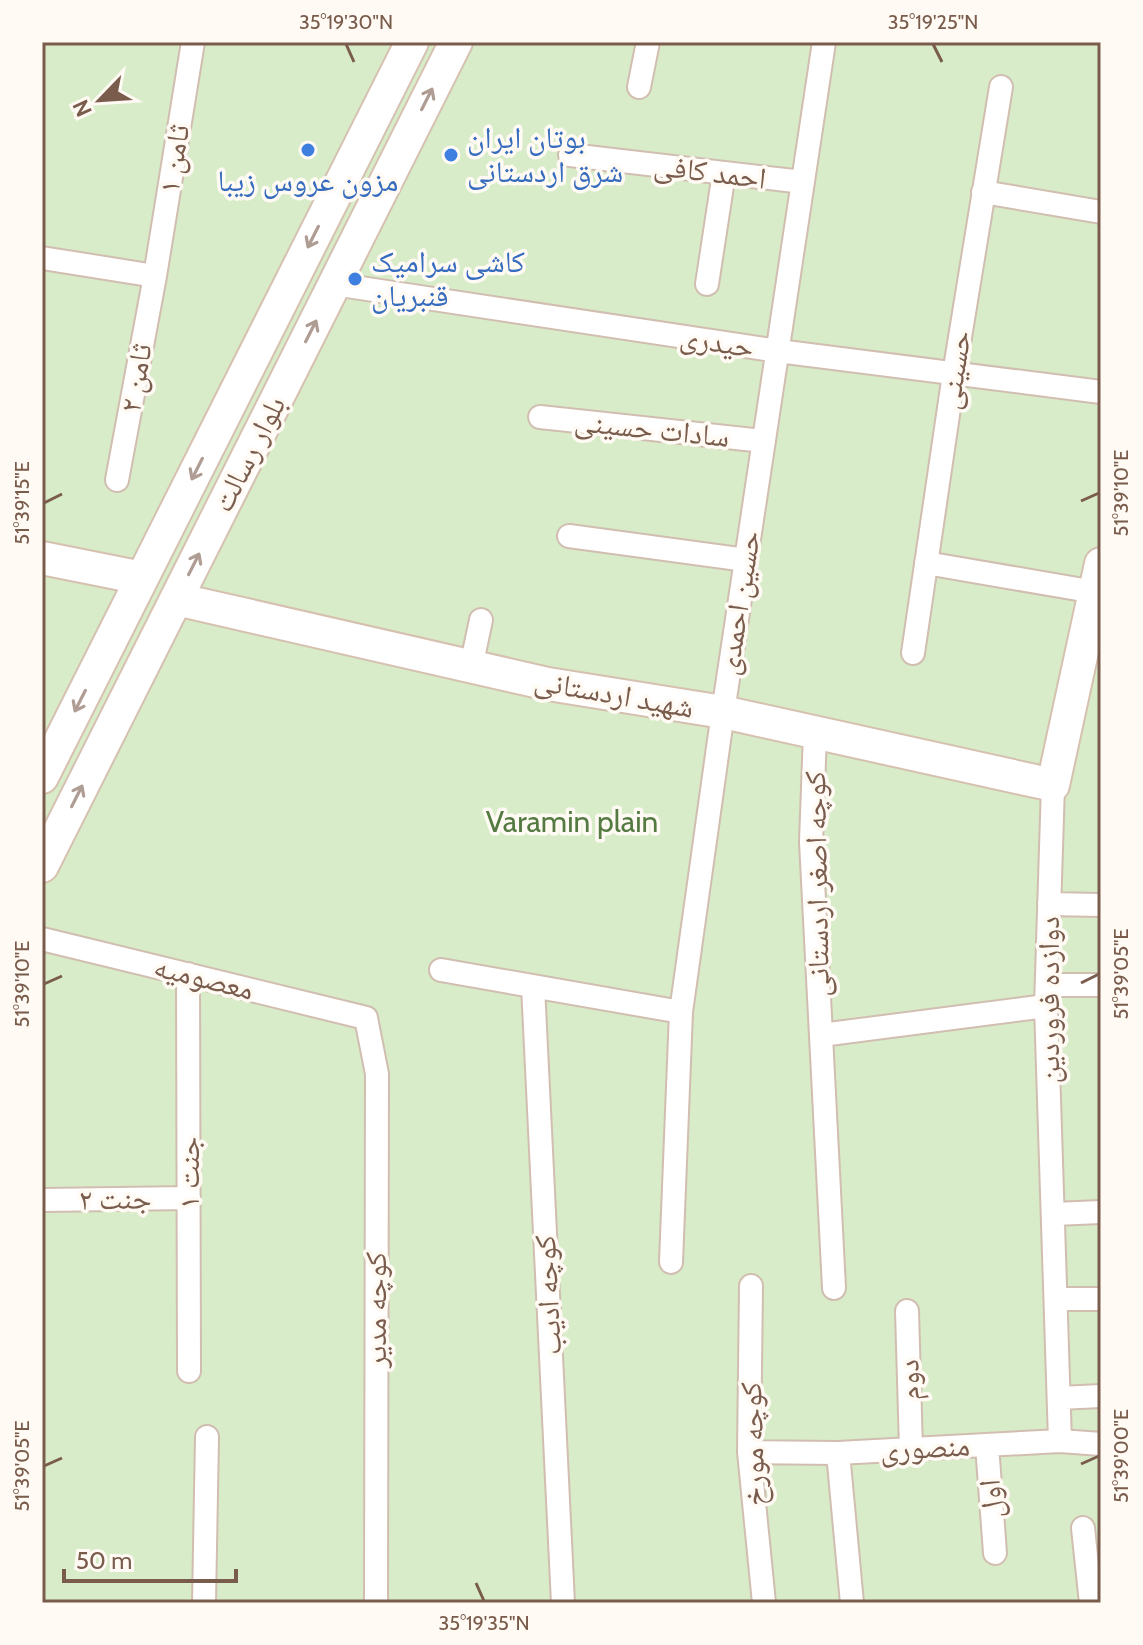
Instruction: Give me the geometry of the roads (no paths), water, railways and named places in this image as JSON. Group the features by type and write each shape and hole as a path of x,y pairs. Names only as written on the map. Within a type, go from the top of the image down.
{"main road":[{"name":"بلوار رسالت","path":"42,777 412,42"},
{"name":"بلوار رسالت","path":"42,866 456,42"},
{"path":"42,558 142,578"},
{"name":"دوازده فروردین","path":"1053,785 1098,578"},
{"name":"شهید اردستانی","path":"176,599 548,684 723,712 1053,785"}],"street":[{"name":"ثامن ۱","path":"155,276 193,42"},
{"path":"639,87 648,42"},
{"name":"حسین احمدی","path":"671,1262 681,1012 824,42"},
{"name":"حسینی","path":"913,653 1001,87"},
{"name":"احمد کافی","path":"570,155 803,182"},
{"path":"707,284 724,173"},
{"path":"983,192 1101,212"},
{"path":"42,258 155,276"},
{"name":"ثامن ۲","path":"117,480 155,276"},
{"name":"حیدری","path":"334,284 778,351 1101,392"},
{"name":"سادات حسینی","path":"540,417 764,441"},
{"path":"569,536 746,560"},
{"path":"926,563 1098,578"},
{"path":"471,667 481,620"},
{"name":"کوچه اصغر اردستانی","path":"815,733 811,842 834,1288"},
{"name":"دوازده فروردین","path":"1053,785 1046,995 1060,1441"},
{"path":"1049,904 1101,905"},
{"name":"معصومیه","path":"42,939 366,1018"},
{"path":"441,970 681,1012"},
{"name":"جنت ۱","path":"188,974 189,1371"},
{"name":"کوچه اصغر اردستانی","path":"821,1035 1101,985"},
{"name":"کوچه ادیب","path":"533,986 563,1603"},
{"name":"کوچه مدیر","path":"366,1018 377,1074 376,1603"},
{"name":"جنت ۲","path":"42,1200 189,1198"},
{"path":"1054,1214 1101,1212"},
{"name":"کوچه مورخ","path":"751,1286 749,1452 764,1603"},
{"path":"1057,1299 1101,1299"},
{"name":"دوم","path":"907,1311 911,1449"},
{"path":"1059,1398 1101,1396"},
{"path":"204,1603 207,1437"},
{"name":"منصوری","path":"749,1452 838,1453 1060,1441 1101,1444"},
{"name":"اول","path":"987,1445 995,1553"},
{"path":"838,1453 852,1603"},
{"path":"1083,1528 1091,1603"}],"place":[{"name":"مزون عروس زیبا","path":"308,150"},
{"name":"بوتان ایران شرق اردستانی","path":"451,155"},
{"name":"کاشی سرامیک قنبریان","path":"355,279"}],"park label":[{"name":"Varamin plain","path":"572,822"}]}
